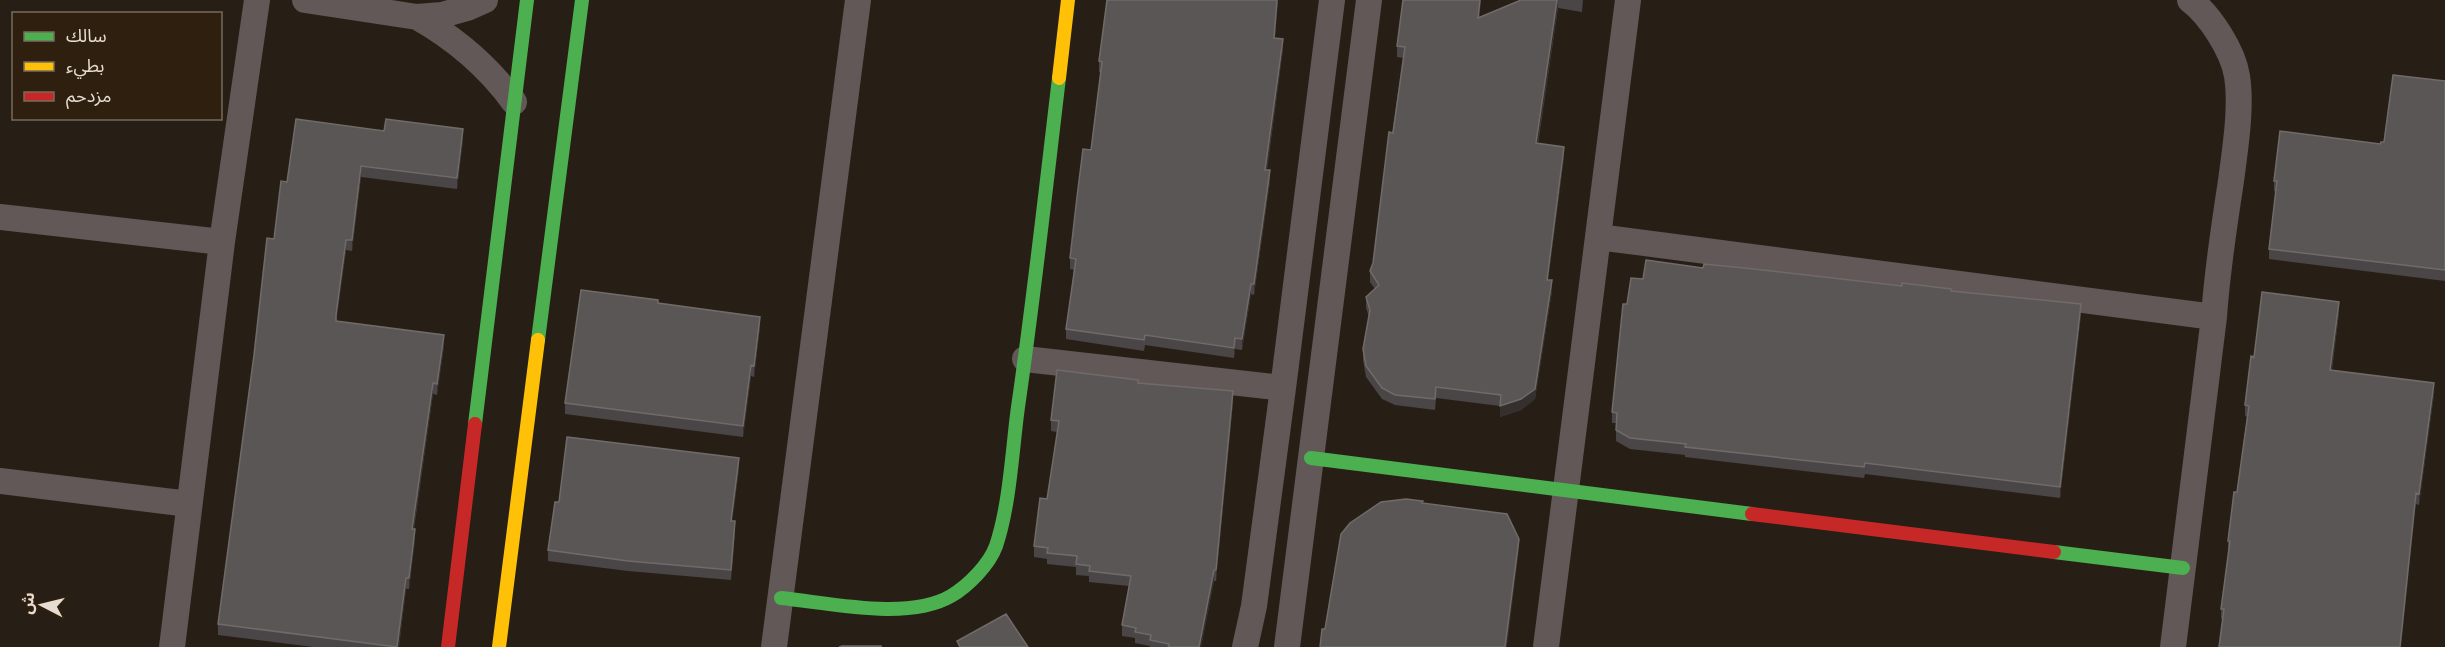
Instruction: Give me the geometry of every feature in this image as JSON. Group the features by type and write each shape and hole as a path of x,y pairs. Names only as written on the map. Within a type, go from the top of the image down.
{"street":[{"path":"172,647 222,242 257,0"},
{"path":"304,0 417,17 442,15 485,0"},
{"path":"448,647 527,0"},
{"path":"500,647 582,0"},
{"path":"774,647 858,0"},
{"path":"781,598 887,609 920,608 951,596 977,575 995,548 1003,515 1025,359 1068,0"},
{"path":"1245,647 1254,606 1332,0"},
{"path":"1287,647 1369,0"},
{"path":"1546,647 1628,0"},
{"path":"2173,647 2237,135 2237,76 2227,49 2212,22 2190,0"},
{"path":"417,17 447,35 474,56 499,81 514,102"},
{"path":"0,217 222,242"},
{"path":"1598,237 2214,317"},
{"path":"1025,359 1283,388"},
{"path":"1311,458 2183,568"},
{"path":"0,481 189,504"}],"building":[{"path":"1107,0 1277,0 1274,38 1283,39 1265,170 1270,170 1254,284 1251,284 1242,339 1235,338 1234,348 1145,335 1144,340 1066,329 1076,259 1070,258 1077,197 1083,149 1091,150"},
{"path":"1403,0 1480,0 1478,18 1521,0 1557,0 1536,143 1564,147 1547,280 1552,280 1535,389 1521,399 1500,406 1501,395 1436,387 1435,399 1395,395 1382,388 1366,366 1363,349 1370,310 1366,297 1379,285 1370,271 1373,263 1389,132 1393,133 1405,47 1397,46"},
{"path":"2393,75 2445,81 2445,270 2269,249 2280,131 2380,144 2384,142"},
{"path":"296,119 384,131 386,119 463,129 457,178 361,166 352,240 346,240 336,315 336,321 444,335 437,384 433,383 412,529 415,529 409,578 406,578 397,647 218,624 254,355 267,238 274,239 281,181 287,182"},
{"path":"1646,260 1703,268 1704,264 1902,286 1902,283 1951,289 1951,291 2081,304 2060,487 1865,463 1864,467 1685,447 1686,444 1630,438 1616,430 1617,413 1612,412 1623,304 1627,304 1631,278 1643,279"},
{"path":"581,290 760,317 743,426 565,403"},
{"path":"2262,292 2339,302 2330,370 2434,383 2419,494 2416,493 2400,647 2219,647 2224,609 2221,609 2230,541 2228,541 2249,406 2245,405"},
{"path":"1057,370 1138,380 1138,383 1233,391 1216,570 1214,570 1199,647 1168,647 1169,644 1150,640 1151,635 1135,632 1136,628 1122,625 1131,576 1089,571 1090,566 1076,564 1077,556 1047,553 1048,548 1034,546 1040,498 1047,499 1059,421 1051,420"},
{"path":"567,437 739,458 731,521 735,521 731,570 628,561 548,550 555,502 559,502"},
{"path":"1406,499 1507,514 1519,539 1505,647 1320,647 1341,534 1350,523 1381,502"},
{"path":"1006,614 1028,647 960,647 957,641"},
{"path":"881,646 881,647 839,647"}],"traffic: fast":[{"path":"475,424 527,0"},
{"path":"538,340 582,0"},
{"path":"781,598 868,608 913,608 951,596 983,568 993,553 1001,530 1008,495 1059,78"},
{"path":"1311,458 1752,514"},
{"path":"2054,552 2183,568"}],"traffic: slow":[{"path":"1059,78 1068,0"},
{"path":"499,647 538,340"}],"traffic: jam":[{"path":"448,647 475,424"},
{"path":"1752,514 2054,552"}]}
